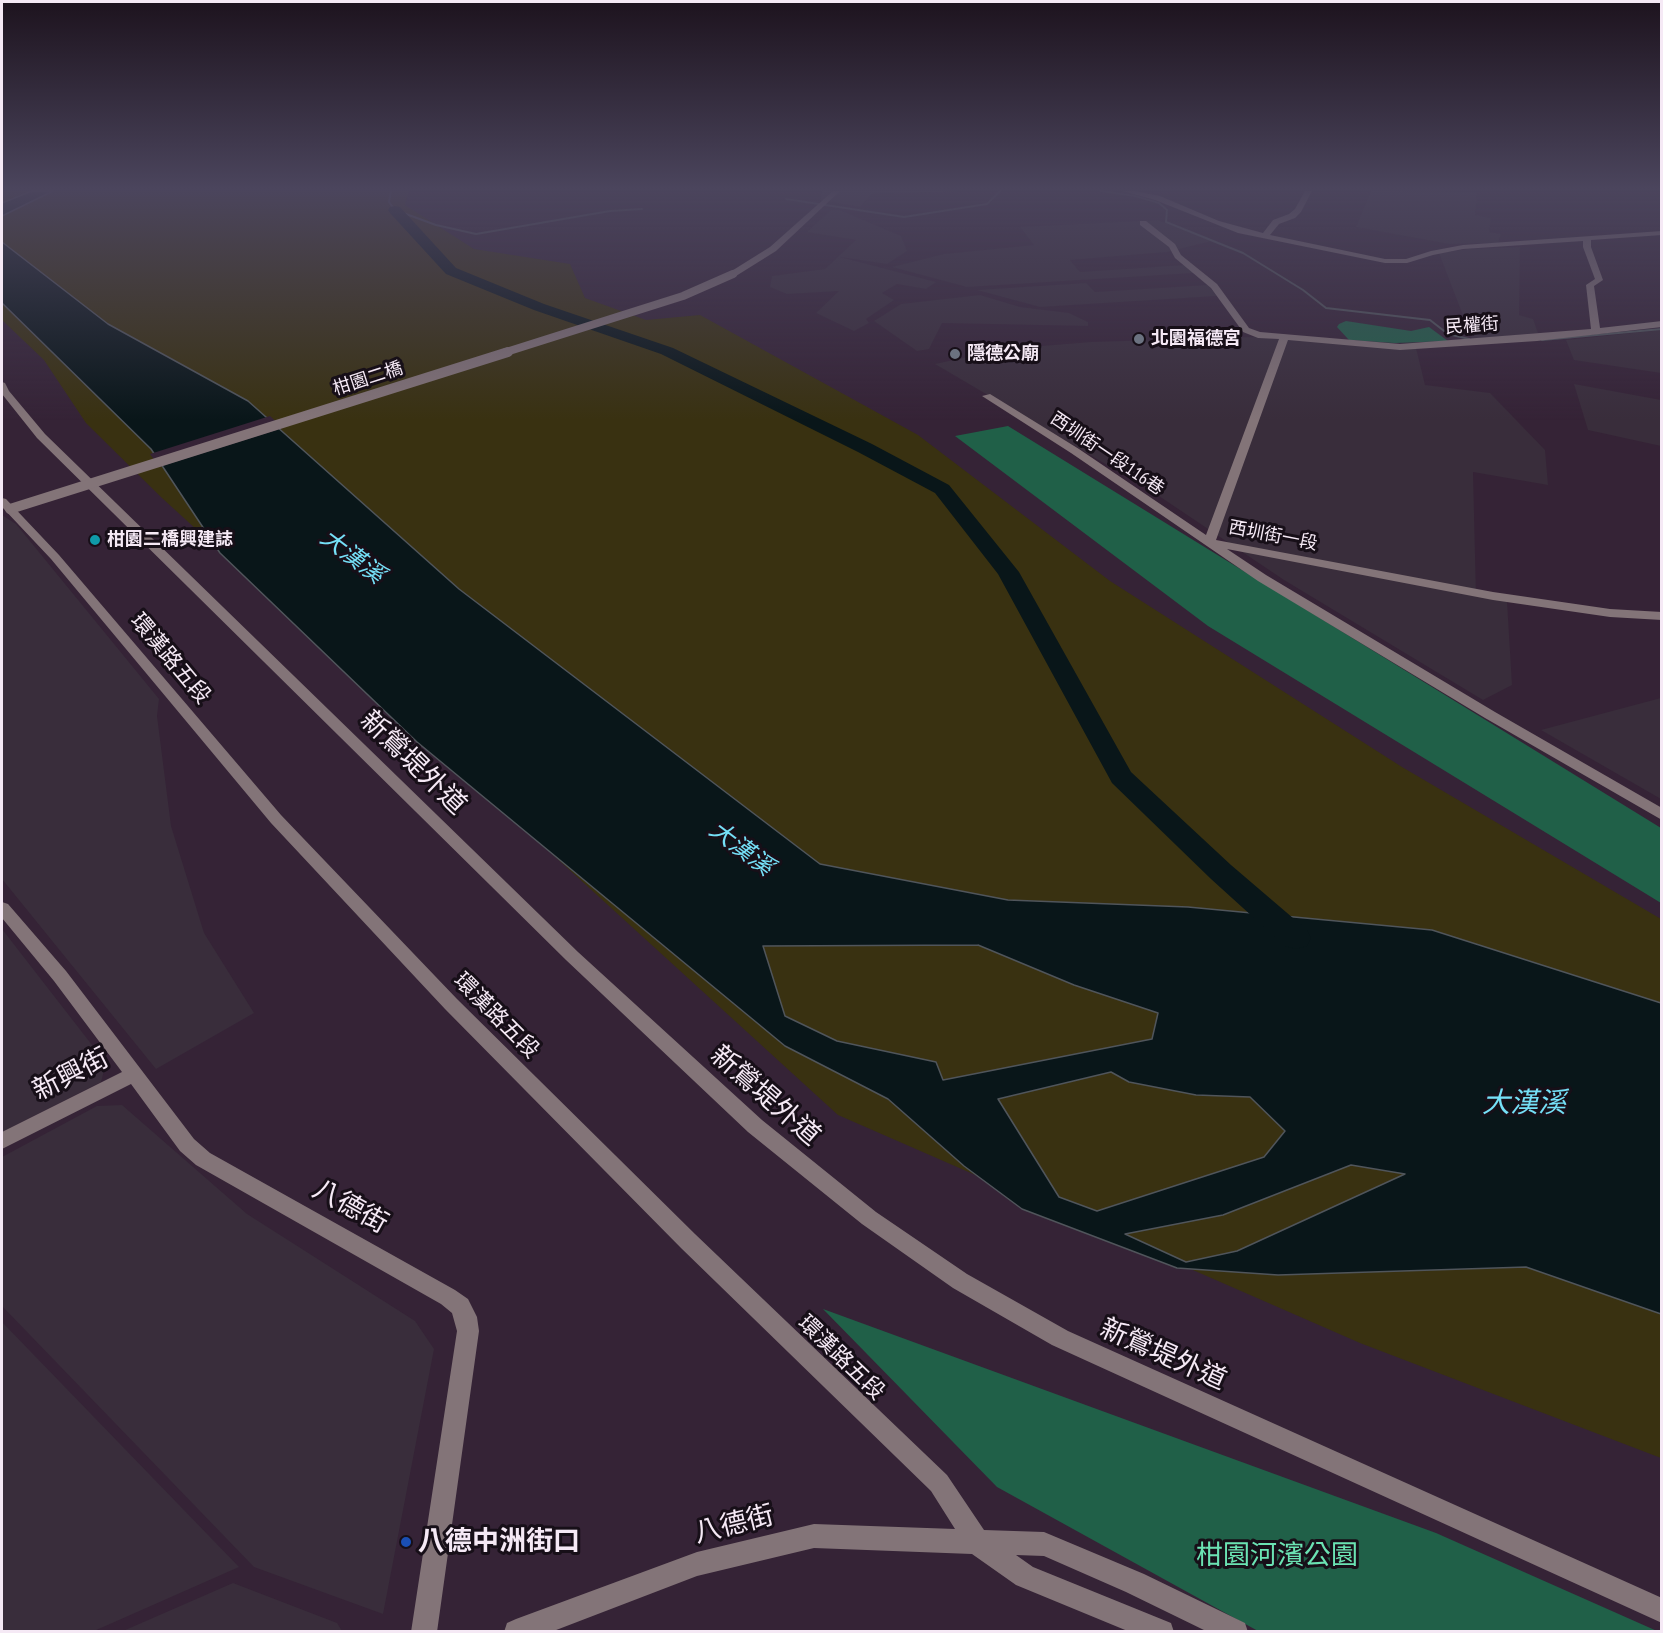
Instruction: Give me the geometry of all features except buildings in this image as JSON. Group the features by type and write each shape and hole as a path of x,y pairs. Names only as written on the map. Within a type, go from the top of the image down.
{"street":[{"path":"729,272 736,267"},
{"path":"729,272 738,267"},
{"path":"1191,267 1214,286 1246,330 1258,335 1284,339"},
{"path":"1594,267 1599,280 1590,285 1596,331"},
{"name":"柑園二橋","path":"4,507 683,296 729,272"},
{"name":"民權街","path":"1284,339 1400,347 1537,338 1662,324"},
{"name":"西圳街一段","path":"1284,339 1209,542 1492,596 1610,613 1662,616"},
{"name":"新鶯堤外道","path":"2,385 5,392 41,436 572,956 755,1126 869,1218 960,1281 1060,1338 1662,1611"},
{"name":"西圳街一段116巷","path":"987,396 1075,451 1262,578 1662,815"},
{"name":"環漢路五段","path":"4,507 55,557 276,819 452,1004 671,1224 939,1483 978,1543"},
{"name":"八德街","path":"2,908 60,976 187,1144 203,1159 448,1297 460,1306 466,1317 468,1331 424,1632"},
{"name":"新興街","path":"2,1142 134,1074"},
{"name":"八德街","path":"516,1632 697,1564 814,1536 1044,1544 1135,1582 1236,1632"},
{"path":"978,1543 1025,1576 1162,1632"}],"shaded area":[{"path":"879,267 936,282 926,289 897,284 882,293 894,300 866,319 869,323 854,331 816,313 839,291 787,294 770,287 772,276 825,269"},
{"path":"893,267 1076,267 1080,272 1187,267 1194,273 967,287"},
{"path":"1444,267 1520,267 1519,315 1533,319 1538,333 1472,339"},
{"path":"1086,283 1095,292 1208,285 1217,296 1040,307 977,290"},
{"path":"980,295 1020,307 1069,313 1088,322 1088,326 942,323 929,349 917,351 874,321 901,304"},
{"path":"1661,330 1661,373 1574,360 1566,340"},
{"path":"1254,337 1416,348 1425,385 1490,393 1545,450 1548,485 1473,472 1476,596 1507,601 1512,685 1483,700 1284,580 1153,492 935,364 968,357 967,352 1091,342"},
{"path":"1574,384 1661,400 1661,446 1588,430"},
{"path":"2,515 16,524 159,699 157,716 171,826 204,933 254,1013 156,1069 2,879"},
{"path":"1661,698 1661,799 1541,730"},
{"path":"2,929 106,1063 101,1082 2,1132"},
{"path":"122,1105 247,1214 415,1321 434,1349 383,1614 254,1567 2,1306 2,1157 97,1106"},
{"path":"2,1322 239,1567 94,1631 2,1631"},
{"path":"233,1583 337,1623 342,1631 123,1631"}],"green space":[{"path":"1346,321 1411,331 1429,327 1448,341 1395,343 1349,340 1337,327"},
{"path":"1008,426 1661,828 1661,903 1208,626 955,436"},
{"name":"柑園河濱公園","path":"823,1309 1436,1533 1657,1631 1258,1631 997,1487"}],"sand":[{"path":"2,267 571,267 585,298 646,320 700,315 918,435 1110,581 1402,767 1661,919 1661,1458 1360,1343 838,1115 162,498 86,423 44,360 2,320"}],"water":[{"name":"大漢溪","path":"2,267 35,267 108,324 248,401 459,589 820,864 1008,900 1188,907 1432,930 1661,1003 1661,1314 1526,1267 1278,1275 1177,1268 1022,1209 964,1166 888,1099 785,1046 417,742 220,553 151,449 2,303","holes":["978,945 1074,985 1158,1013 1152,1039 943,1080 936,1062 837,1041 785,1016 763,946","1111,1072 1129,1082 1196,1095 1250,1097 1285,1131 1264,1157 1097,1211 1059,1197 998,1099","1351,1165 1405,1174 1237,1251 1186,1262 1125,1234 1223,1215"]}],"pier":[{"path":"270,416 283,428 159,467 150,454"}],"waterway":[{"path":"448,267 451,271 539,307 667,351 865,448 942,489 1008,572 1121,777 1221,872 1296,938"},
{"path":"1266,267 1303,290 1326,308 1430,320 1448,334 1469,339"},
{"path":"1542,340 1662,329"}],"place":[{"name":"北園福德宮","path":"1139,339"},
{"name":"隱德公廟","path":"955,354"},
{"name":"柑園二橋興建誌","path":"95,540"},
{"name":"八德中洲街口","path":"406,1542"}]}
